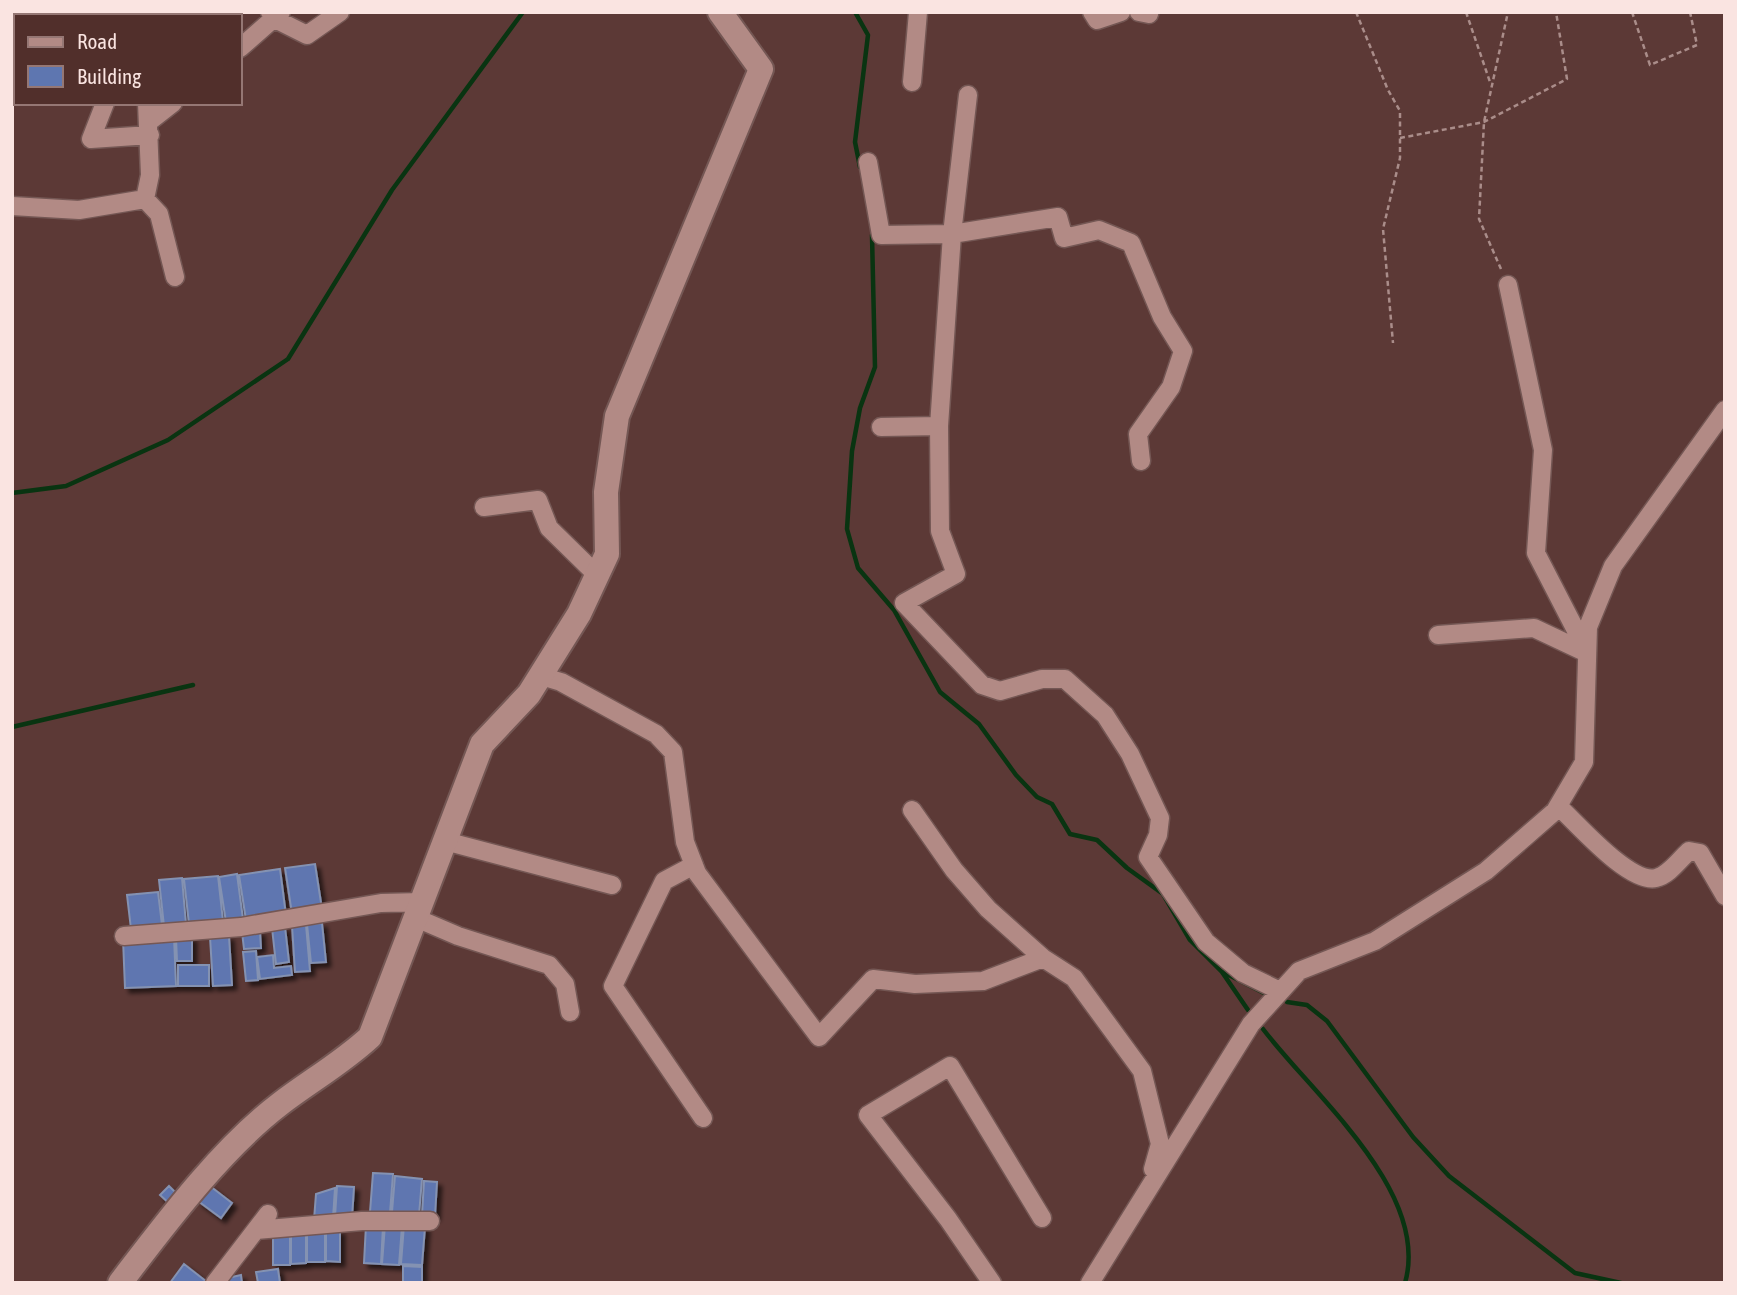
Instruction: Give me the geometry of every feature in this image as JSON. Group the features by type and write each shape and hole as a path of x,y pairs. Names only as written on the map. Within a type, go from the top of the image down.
{"street":[{"path":"242,46 275,14 307,35 340,12"},
{"path":"120,1283 225,1155 279,1104 340,1065 370,1037 482,744 529,694 579,614 607,554 606,492 617,416 761,69 720,12"},
{"path":"912,82 918,12"},
{"path":"1092,12 1097,20 1121,12"},
{"path":"968,95 952,234 939,426 940,531 956,574 904,603 982,685 1000,691 1042,679 1065,679 1105,715 1130,754 1160,818 1158,835 1148,857 1206,942 1243,973 1280,992"},
{"path":"104,105 91,139 149,120 170,105"},
{"path":"145,199 150,175 149,120"},
{"path":"868,162 881,235 952,234 1058,217 1064,238 1099,230 1130,243 1162,317 1183,351 1171,387 1138,434 1141,461"},
{"path":"12,206 79,210 145,199"},
{"path":"145,199 159,214 175,277"},
{"path":"1508,285 1543,450 1536,553 1587,653"},
{"path":"1090,1283 1251,1024 1298,971 1375,941 1486,871 1558,806 1584,762 1588,627 1613,566 1725,410"},
{"path":"881,427 939,426"},
{"path":"484,507 538,500 549,528 597,575"},
{"path":"1438,635 1534,628 1587,653"},
{"path":"541,676 561,682 656,734 673,752 685,842 694,865 819,1037 873,979 915,984 983,981 1043,958"},
{"path":"1558,806 1641,879 1657,878 1668,872 1689,850 1700,853 1725,896"},
{"path":"912,810 954,870 988,909 1043,958 1074,978 1142,1072 1160,1144 1148,1189"},
{"path":"445,841 611,885"},
{"path":"694,865 664,881 612,986 703,1118"},
{"path":"124,936 241,927 381,903 419,910 458,936 549,965 565,984 570,1012"},
{"path":"992,1283 948,1219 868,1115 950,1066 1042,1218"},
{"path":"215,1283 268,1214"},
{"path":"256,1230 362,1220 430,1221"}],"path":[{"path":"1356,12 1388,90 1400,111 1400,158 1383,229 1393,343"},
{"path":"1466,12 1491,85"},
{"path":"1508,12 1483,122 1479,219 1508,285"},
{"path":"1400,138 1483,122 1567,79 1556,12"},
{"path":"1632,12 1650,65 1697,45 1690,12"}],"building":[{"path":"315,864 322,909 292,914 285,868"},
{"path":"280,869 286,915 246,920 239,875"},
{"path":"237,874 243,919 226,922 219,877"},
{"path":"218,876 223,921 189,924 184,879"},
{"path":"182,878 186,924 164,926 159,880"},
{"path":"158,892 162,925 131,929 127,895"},
{"path":"322,923 326,962 311,963 307,924"},
{"path":"306,925 310,971 295,972 292,926"},
{"path":"285,927 289,962 276,964 272,928"},
{"path":"260,931 261,948 244,949 242,932"},
{"path":"229,936 232,985 213,986 210,937"},
{"path":"174,937 176,986 125,988 123,939"},
{"path":"176,937 192,937 192,961 177,961"},
{"path":"256,951 258,980 246,981 243,952"},
{"path":"273,955 274,968 291,966 292,975 260,979 257,957"},
{"path":"178,965 209,965 209,986 178,986"},
{"path":"373,1173 393,1174 390,1213 370,1212"},
{"path":"395,1176 422,1179 419,1215 392,1212"},
{"path":"424,1181 437,1182 435,1216 422,1215"},
{"path":"169,1186 180,1197 172,1206 160,1195"},
{"path":"210,1186 232,1203 221,1218 198,1201"},
{"path":"337,1186 354,1187 352,1218 335,1217"},
{"path":"335,1188 333,1218 314,1220 316,1194"},
{"path":"366,1225 383,1226 381,1264 364,1263"},
{"path":"385,1225 402,1226 399,1265 382,1264"},
{"path":"404,1225 425,1227 422,1265 401,1264"},
{"path":"325,1230 325,1262 307,1262 307,1231"},
{"path":"326,1230 340,1230 340,1262 326,1261"},
{"path":"291,1233 306,1233 306,1263 291,1264"},
{"path":"273,1234 290,1234 290,1265 273,1265"},
{"path":"184,1264 207,1282 207,1283 170,1283"},
{"path":"403,1266 422,1267 422,1283 403,1283"},
{"path":"278,1269 280,1283 258,1283 256,1272"},
{"path":"241,1275 242,1283 224,1283 223,1279"}],"waterway":[{"path":"12,493 66,486 168,440 288,359 392,190 523,12"},
{"path":"855,12 868,35 855,142 860,167"},
{"path":"872,235 875,367 860,408 852,451 847,529 858,568 894,610 940,692 979,724 1016,775 1037,797 1052,804 1070,834 1097,840 1127,868 1163,894 1190,940 1222,972 1248,1010"},
{"path":"12,727 193,685"},
{"path":"1223,972 1266,994"},
{"path":"1287,1002 1307,1005 1327,1021 1413,1137 1449,1176 1575,1273 1621,1283"},
{"path":"1263,1029 1337,1114 1385,1180 1401,1214 1408,1249 1405,1283"}]}
